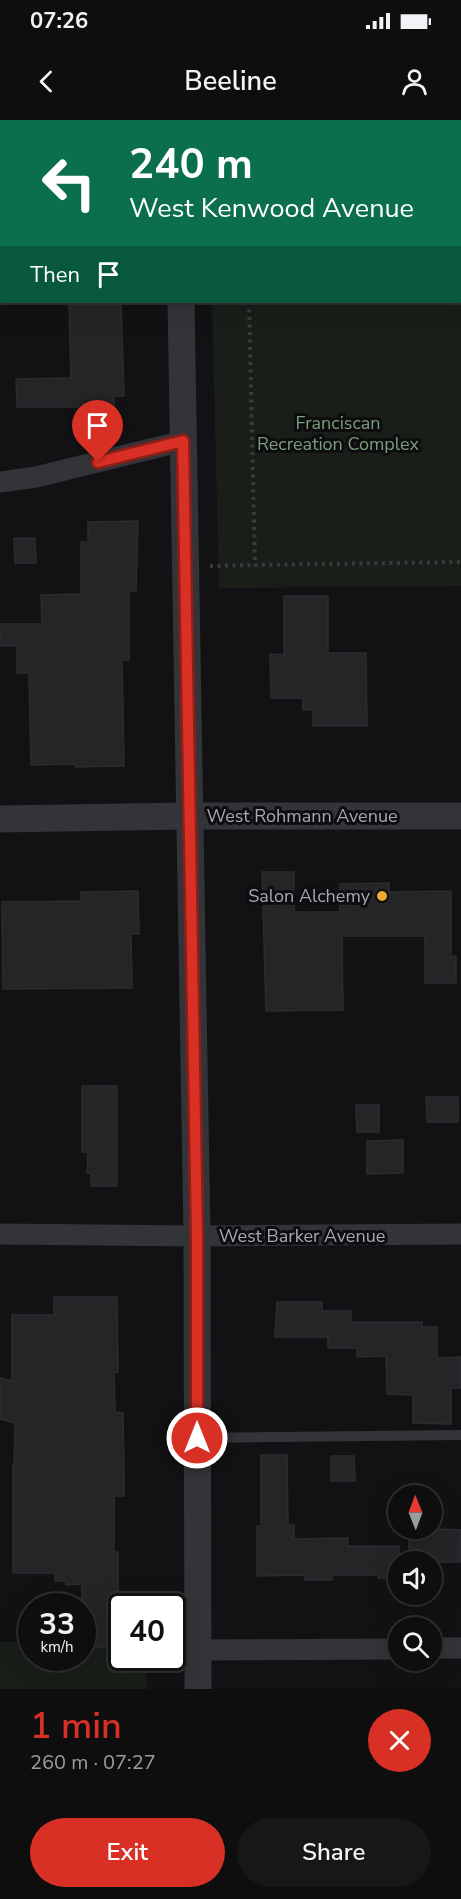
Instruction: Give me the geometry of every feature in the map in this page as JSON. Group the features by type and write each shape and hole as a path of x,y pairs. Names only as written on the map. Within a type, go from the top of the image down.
{"street":[{"path":"181,303 197,1236 198,1689"},
{"path":"0,482 36,477 183,441"},
{"name":"West Rohmann Avenue","path":"0,819 461,816"},
{"name":"West Barker Avenue","path":"0,1234 197,1236 461,1234"},
{"path":"442,1648 461,1648"},
{"path":"198,1650 388,1649"}],"lane":[{"path":"197,1438 461,1435"}],"path":[{"path":"249,303 255,565"},
{"path":"204,566 461,562"}],"green space":[{"name":"Franciscan Recreation Complex","path":"212,303 461,303 461,586 219,588"},
{"path":"108,1638 108,1671 147,1671 147,1689 0,1689 0,1642 18,1641 18,1671 96,1671 96,1639"}],"building":[{"path":"69,303 121,303 124,396 114,396 114,407 17,407 16,379 71,378"},
{"path":"138,521 136,591 129,591 129,660 122,660 124,766 31,765 29,673 17,673 17,646 0,646 0,624 42,624 41,595 81,594 81,542 88,542 88,522"},
{"path":"14,538 35,538 36,563 15,563"},
{"path":"284,596 328,596 328,653 366,653 367,726 313,726 313,710 303,710 303,698 271,698 270,654 284,655"},
{"path":"262,872 294,872 294,912 340,912 340,884 389,883 389,892 451,891 451,957 456,956 456,983 425,983 425,936 342,936 343,1010 266,1011"},
{"path":"138,891 139,934 131,934 132,988 3,989 2,902 81,901 81,892"},
{"path":"82,1086 117,1086 117,1186 91,1186 91,1174 87,1173 88,1152 82,1152"},
{"path":"426,1097 458,1097 458,1122 427,1122"},
{"path":"356,1105 379,1105 379,1132 357,1132"},
{"path":"403,1140 403,1173 367,1174 367,1141"},
{"path":"54,1297 117,1297 118,1372 114,1372 115,1412 123,1413 124,1496 114,1496 114,1552 118,1552 118,1593 108,1593 108,1647 96,1647 96,1593 82,1593 82,1584 66,1585 66,1581 55,1581 55,1573 13,1573 15,1423 0,1419 0,1378 12,1381 12,1315 54,1315"},
{"path":"277,1302 322,1302 322,1311 351,1311 351,1322 422,1322 422,1327 437,1327 437,1358 461,1357 461,1388 451,1388 451,1424 413,1423 413,1395 387,1394 386,1356 357,1357 357,1348 328,1348 328,1337 275,1337"},
{"path":"261,1455 287,1455 288,1525 294,1525 294,1539 348,1538 348,1546 399,1546 399,1551 388,1551 388,1578 378,1578 378,1575 332,1575 332,1580 305,1580 305,1575 257,1576 257,1526 261,1526"},
{"path":"331,1456 354,1456 355,1481 331,1481"},
{"path":"442,1529 461,1530 461,1562 442,1562 442,1551 409,1551 409,1539 442,1539"}],"place":[{"name":"Salon Alchemy","path":"382,896"}],"route":[{"path":"98,462 183,441 197,1236 197,1438"}]}
